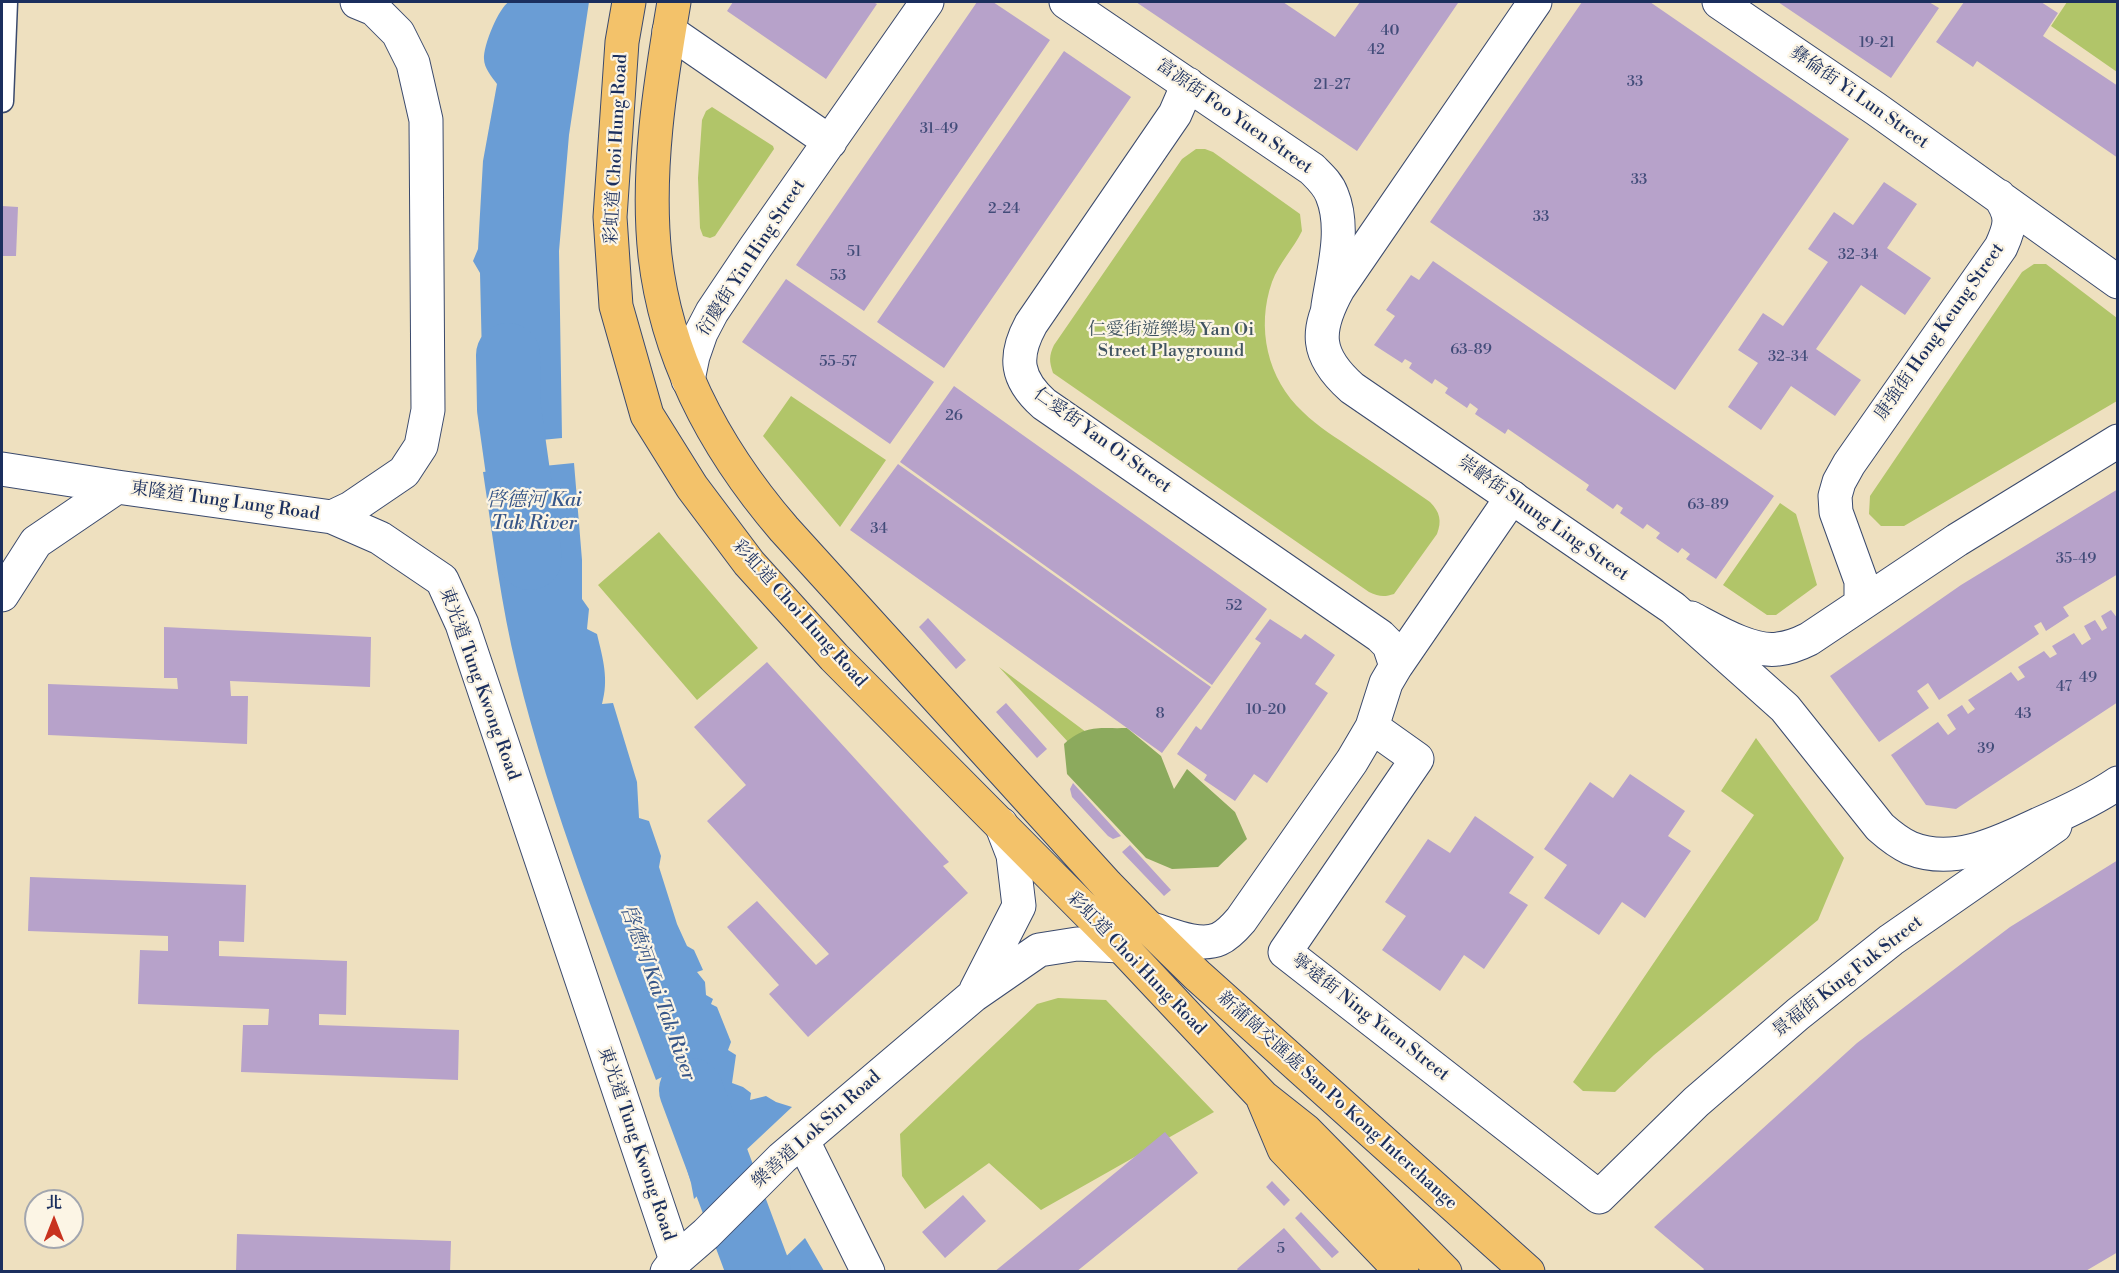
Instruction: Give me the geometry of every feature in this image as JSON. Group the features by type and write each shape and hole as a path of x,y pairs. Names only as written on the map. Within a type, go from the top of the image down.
{"main road":[{"name":"彩虹道 Choi Hung Road","path":"628,2 622,42 610,217 616,306 648,415 692,487 749,563 834,657 1121,945 1263,1097"},
{"name":"彩虹道 Choi Hung Road","path":"671,16 656,139 652,213 655,255 662,296 674,341 688,380 706,418 729,458 754,494 1107,885 1149,928"},
{"name":"新蒲崗交匯處 San Po Kong Interchange","path":"1149,928 1197,975 1528,1272"},
{"path":"1263,1097 1284,1149 1402,1272"},
{"path":"1263,1097 1306,1131 1445,1272"}],"street":[{"path":"332,517 351,508 404,472 421,446 428,410 426,120 413,63 398,33 374,9 357,2"},
{"name":"衍慶街 Yin Hing Street","path":"688,380 697,345 712,312 927,2"},
{"name":"富源街 Foo Yuen Street","path":"1066,2 1312,170 1325,183 1332,194 1338,223 1328,306"},
{"name":"崇齡街 Shung Ling Street","path":"1535,2 1328,306 1322,323 1321,341 1328,360 1338,376 1352,388 1673,608 1785,708 1880,827 1911,848 1930,852 1975,851 1999,843 2106,791"},
{"name":"彝倫街 Yi Lun Street","path":"1719,2 1999,196"},
{"path":"671,16 830,142"},
{"name":"仁愛街 Yan Oi Street","path":"1188,84 1175,114 1031,324 1020,348 1019,363 1022,375 1027,386 1044,404 1380,636 1394,653 1396,666"},
{"path":"1999,196 2118,282"},
{"name":"康強街 Hong Keung Street","path":"1861,604 1861,581 1836,512 1835,496 1839,482 1849,464 2001,247 2010,216 1999,196"},
{"path":"1673,608 1723,635 1760,648 1776,650 1792,646 1809,639 1966,534 2118,441"},
{"name":"東隆道 Tung Lung Road","path":"2,469 332,517"},
{"name":"東隆道 Tung Lung Road","path":"2,596 36,542 117,487"},
{"path":"1149,928 1180,938 1206,942 1227,935 1248,911 1352,761 1372,727 1386,683 1396,666 1512,497"},
{"name":"東光道 Tung Kwong Road","path":"332,517 380,538 442,580 462,624 671,1266"},
{"name":"寧遠街 Ning Yuen Street","path":"1372,727 1417,759 1284,951 1599,1197"},
{"name":"景福街 King Fuk Street","path":"1599,1197 1696,1102 1798,1014 1891,940 2106,791"},
{"name":"樂善道 Lok Sin Road","path":"974,995 1019,906 1013,855 1001,824"},
{"name":"樂善道 Lok Sin Road","path":"671,1266 793,1150 974,995 1039,950 1077,944 1121,945"},
{"path":"793,1150 868,1272"}],"lane":[{"path":"2,101 6,2"}],"green space":[{"path":"2067,2 2117,2 2117,72 2051,26"},
{"path":"712,107 773,146 774,149 715,236 710,238 703,236 700,228 698,178 702,120 706,111"},
{"name":"仁愛街遊樂場 Yan Oi Street Playground","path":"1196,149 1213,152 1300,214 1302,231 1275,275 1267,299 1265,334 1273,368 1281,384 1291,399 1315,423 1430,502 1438,513 1440,521 1437,534 1394,594 1382,596 1369,592 1053,373 1050,359 1054,345 1182,159"},
{"path":"2034,264 2046,264 2117,318 2117,401 1904,526 1881,526 1869,514 1870,496 2022,272"},
{"path":"791,396 886,460 840,527 763,436"},
{"path":"1780,503 1796,514 1817,585 1776,615 1767,615 1723,585"},
{"path":"659,532 758,648 697,700 598,585"},
{"path":"999,667 1209,824 1162,844"},
{"path":"1127,728 1161,756 1174,789 1187,769 1235,812 1247,839 1218,867 1172,869 1146,858 1067,774 1064,744 1086,730"},
{"path":"1756,738 1844,858 1818,920 1654,1055 1615,1092 1583,1091 1573,1082 1754,815 1721,791"},
{"path":"1058,998 1106,1000 1214,1112 1041,1210 989,1163 925,1209 902,1176 900,1134 1037,1004"}],"water":[{"name":"啓德河 Kai Tak River","path":"509,2 589,2 569,135 559,251 562,438 490,445 486,422 482,358 480,273 473,261 478,249 483,161 497,84 485,66 484,53 496,19"},
{"name":"啓德河 Kai Tak River","path":"574,463 582,560 582,599 589,609 587,629 597,634 605,677 602,704 613,703 637,782 639,818 649,821 661,856 659,867 677,924 687,946 694,950 703,970 697,972 705,982 706,995 713,999 711,1004 717,1007 731,1042 728,1050 736,1055 732,1083 751,1093 750,1100 766,1096 792,1107 694,1199 675,1129 659,1090 662,1077 656,1080 580,877 546,774 506,621 483,472"},
{"path":"805,1238 824,1271 771,1271"}],"building":[{"path":"733,2 873,2 877,4 826,79 727,11"},
{"path":"977,2 993,2 1050,40 864,311 796,265"},
{"path":"1136,2 1283,2 1335,37 1360,2 1458,3 1357,151"},
{"path":"1582,2 1650,2 1849,139 1675,390 1430,222"},
{"path":"1778,2 1929,2 1939,8 1891,78"},
{"path":"1964,2 2041,2 2058,13 2043,36 2118,86 2118,158 1977,61 1973,67 1936,42"},
{"path":"1064,51 1131,97 944,368 877,322"},
{"path":"1884,182 1917,204 1887,248 1931,278 1905,315 1861,285 1816,349 1861,380 1835,416 1791,386 1761,430 1728,407 1758,363 1738,350 1763,313 1783,326 1828,262 1808,249 1834,212 1853,225"},
{"path":"2,206 18,207 16,256 2,256"},
{"path":"1433,261 1774,496 1716,579 1686,559 1690,554 1682,548 1678,553 1656,538 1660,533 1647,524 1643,529 1620,513 1623,508 1617,504 1613,509 1586,490 1589,485 1508,429 1505,434 1475,414 1478,409 1470,403 1467,408 1445,393 1448,388 1435,379 1432,384 1409,368 1412,363 1405,359 1402,363 1374,345 1395,316 1386,310 1411,275 1419,280"},
{"path":"786,279 934,382 890,444 742,342"},
{"path":"954,386 1267,609 1212,685 900,462"},
{"path":"898,464 1211,687 1162,753 850,530"},
{"path":"2118,489 2118,574 2063,607 2069,616 2046,631 2041,622 2034,626 2039,634 1939,700 1928,683 1917,691 1929,708 1879,742 1830,676 1961,585"},
{"path":"2111,610 2118,619 2118,702 1956,809 1926,805 1891,755 1938,722 1948,735 1956,729 1947,715 1962,705 1968,714 1975,709 1968,700 2011,672 2018,681 2025,677 2018,667 2044,651 2050,658 2057,654 2052,646 2074,633 2082,645 2091,639 2084,626 2095,620 2102,631 2107,628 2101,616"},
{"path":"928,618 966,660 956,669 919,627"},
{"path":"1270,619 1301,639 1305,634 1335,655 1315,684 1328,693 1267,783 1254,774 1235,801 1204,780 1207,775 1177,754 1196,726 1201,730 1261,643 1255,639"},
{"path":"164,627 371,637 370,687 230,681 231,696 248,696 247,744 48,735 48,684 178,689 177,678 164,678"},
{"path":"767,662 949,862 943,866 968,893 808,1037 769,994 779,985 727,927 757,901 816,965 829,954 707,821 746,785 694,727"},
{"path":"1006,703 1047,749 1037,758 996,712"},
{"path":"1630,774 1685,811 1668,836 1691,851 1645,918 1622,902 1599,935 1544,898 1567,865 1544,849 1590,782 1613,798"},
{"path":"1073,783 1121,836 1113,839 1108,836 1072,797 1070,789"},
{"path":"1475,816 1534,857 1509,893 1528,905 1484,969 1464,955 1440,991 1382,950 1406,916 1385,902 1428,839 1450,853"},
{"path":"1130,845 1171,890 1164,896 1122,852"},
{"path":"2118,860 2118,1252 2084,1272 1702,1272 1704,1269 1654,1227 1857,1043 2010,927"},
{"path":"30,877 246,885 244,942 219,941 219,956 347,961 346,1015 319,1014 319,1025 459,1030 458,1080 241,1072 243,1025 268,1025 269,1009 138,1004 140,950 168,951 168,936 28,931"},
{"path":"1165,1132 1198,1173 1076,1272 994,1272"},
{"path":"1272,1181 1290,1200 1284,1206 1266,1187"},
{"path":"963,1195 986,1221 945,1258 922,1232"},
{"path":"1301,1212 1339,1252 1332,1258 1295,1218"},
{"path":"1284,1228 1323,1272 1239,1272 1237,1269"},
{"path":"237,1234 451,1241 450,1272 236,1272"}],"waterway":[{"name":"啓德河 Kai Tak River","path":"508,355 509,409 530,558"},
{"name":"啓德河 Kai Tak River","path":"691,1090 759,1272"}]}
